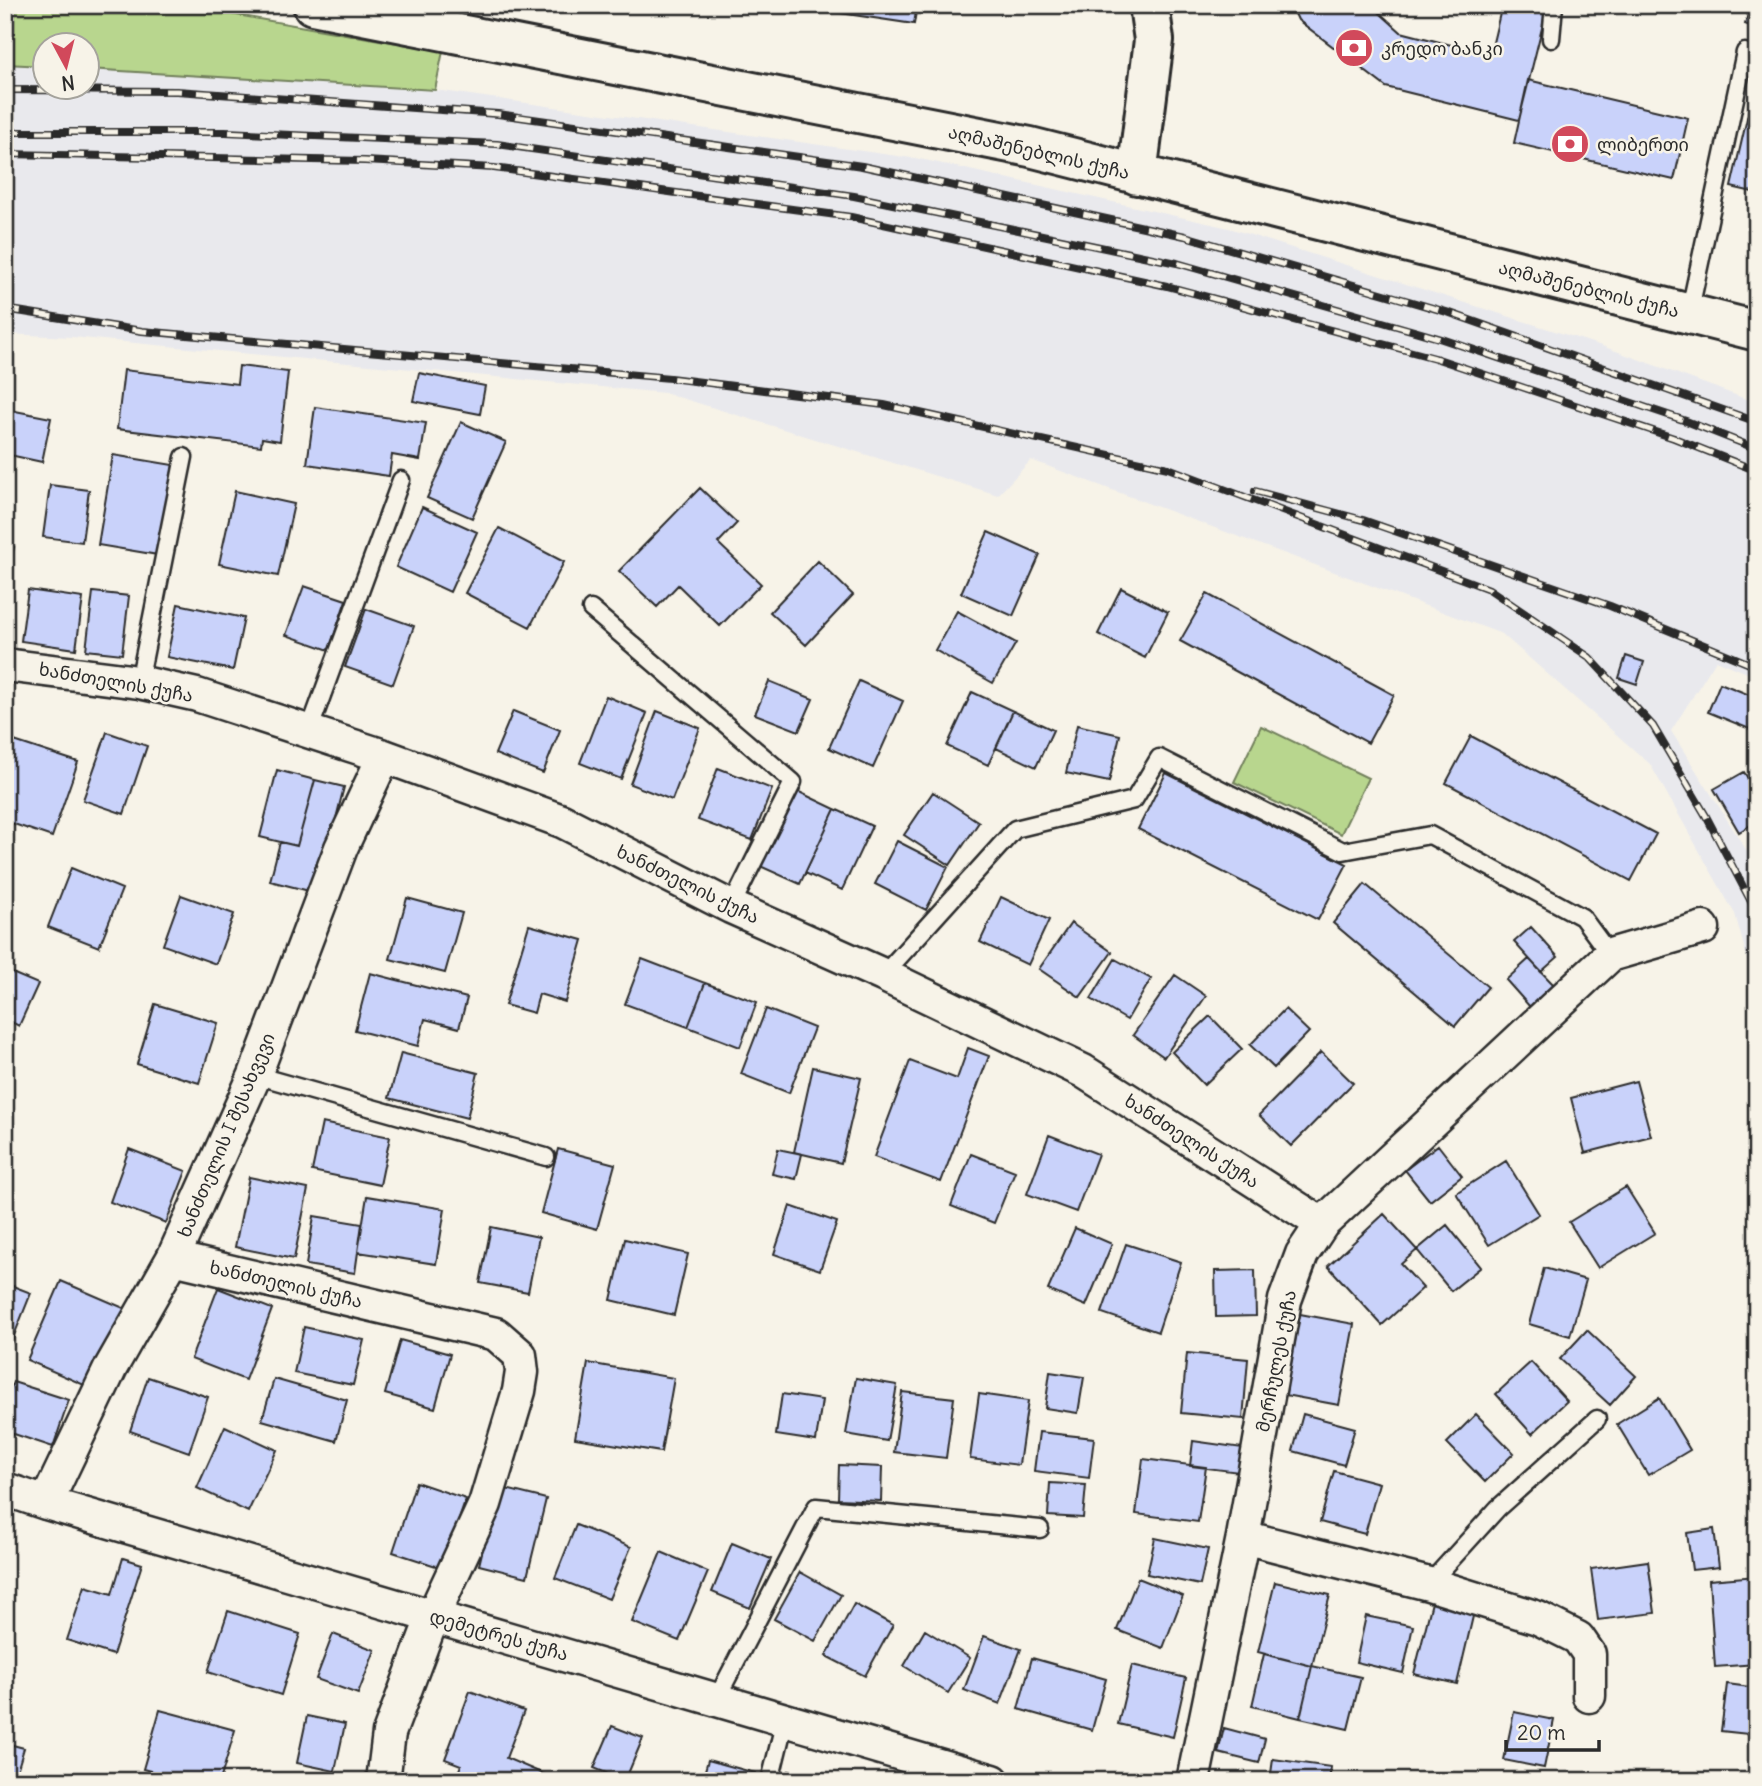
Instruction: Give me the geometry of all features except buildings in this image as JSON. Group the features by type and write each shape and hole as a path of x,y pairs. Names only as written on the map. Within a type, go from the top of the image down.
{"main road":[{"name":"აღმაშენებლის ქუჩა","path":"313,5 448,19 1030,147 1757,331"},
{"path":"1138,175 1154,40 1149,5"}],"street":[{"name":"ხანძთელის ქუჩა","path":"5,665 139,682 197,695 384,756 562,821 731,908 883,975 1083,1071 1322,1224"},
{"name":"ხანძთელის I შესახვევი","path":"46,1503 111,1367 173,1258 255,1075 341,848 384,756"},
{"name":"მერჩულეს ქუჩა","path":"1193,1781 1243,1537 1284,1300 1303,1254 1322,1224 1610,955 1703,928"},
{"name":"ხანძთელის ქუჩა","path":"173,1258 496,1334 520,1355 522,1372 519,1391 485,1504 433,1616"},
{"name":"დემეტრეს ქუჩა","path":"5,1489 981,1779"},
{"path":"1243,1537 1429,1584 1538,1618 1578,1638 1589,1654 1589,1696"},
{"path":"383,1781 389,1733 433,1616"}],"lane":[{"path":"1551,39 1554,5"},
{"path":"1689,314 1745,52"},
{"path":"139,682 184,457"},
{"path":"309,731 401,480"},
{"path":"591,609 793,782 731,908"},
{"path":"883,975 1015,829 1134,800 1159,758 1343,851 1430,835 1583,917 1610,955"},
{"path":"255,1075 546,1157"},
{"path":"1429,1584 1498,1508 1597,1419"},
{"path":"716,1700 816,1507 1040,1530"},
{"path":"770,1781 785,1720"}],"shaded area":[{"path":"5,64 32,65 32,102 102,102 102,70 435,90 925,160 1229,228 1605,347 1757,403 1757,677 1716,660 1671,731 1757,867 1757,994 1735,914 1650,764 1502,634 1031,460 998,495 665,393 72,337 5,334"}],"green space":[{"path":"5,5 179,5 443,51 435,90 102,70 102,32 32,32 32,65 5,64"},
{"path":"1261,726 1368,778 1341,834 1234,782"}],"railway":[{"path":"5,90 177,91 498,114 862,166 1185,236 1450,313 1757,422"},
{"path":"5,132 225,132 497,144 854,196 1177,263 1442,339 1686,421 1757,449"},
{"path":"5,154 365,161 494,168 851,217 1167,286 1435,358 1674,438 1757,471"},
{"path":"5,309 142,331 670,378 884,405 1168,468 1489,589 1589,657 1653,726 1706,816 1757,913"},
{"path":"1255,491 1363,520 1610,606 1757,667"}],"place":[{"name":"კრედო ბანკი","path":"1354,48"},
{"name":"ლიბერთი","path":"1570,144"}]}
